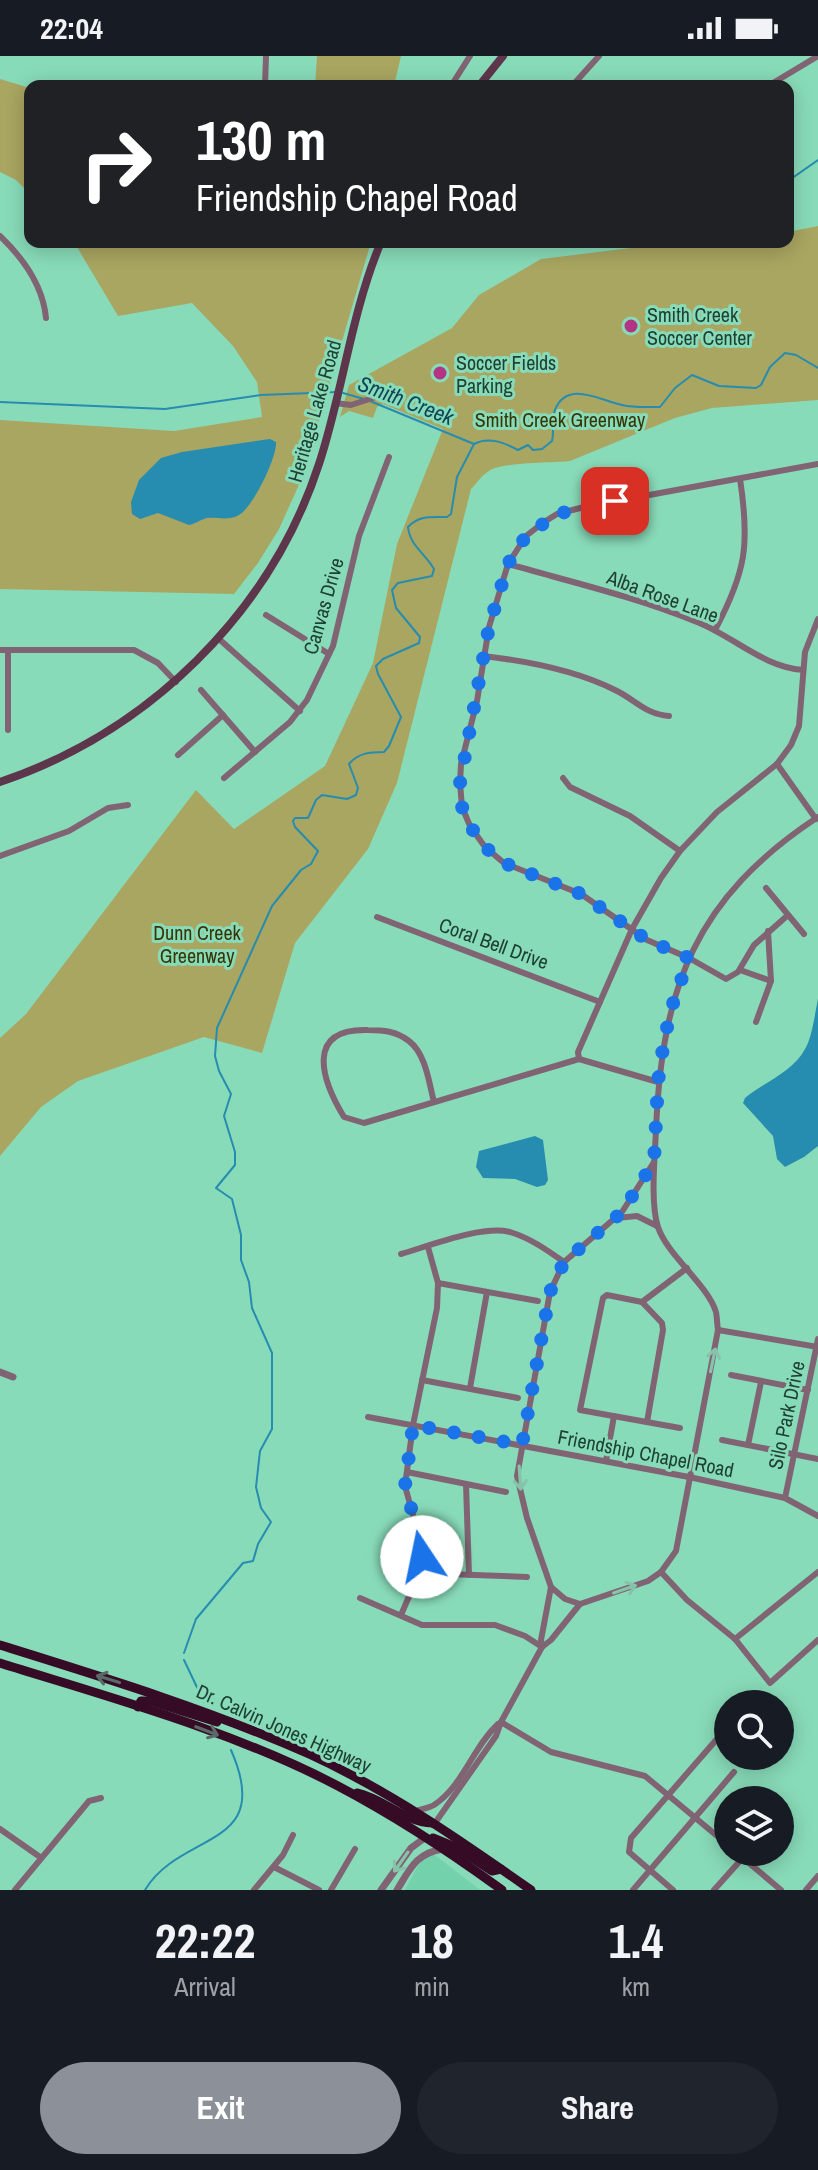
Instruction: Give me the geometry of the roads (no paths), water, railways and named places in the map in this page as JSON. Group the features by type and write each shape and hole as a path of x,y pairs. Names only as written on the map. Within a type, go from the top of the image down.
{"highway":[{"name":"Dr. Calvin Jones Highway","path":"0,1645 180,1701 311,1755 416,1811 531,1890"},
{"name":"Dr. Calvin Jones Highway","path":"0,1663 138,1707 266,1754 346,1791 426,1837 502,1890"},
{"path":"138,1707 144,1700 219,1723 237,1725"},
{"path":"346,1791 367,1795 409,1818 435,1823"},
{"path":"426,1837 455,1847 492,1871 501,1869"}],"main road":[{"path":"484,80 503,56"},
{"name":"Heritage Lake Road","path":"0,782 51,763 119,724 176,682 219,639 262,580 301,507 319,465 363,292 379,248"}],"street":[{"path":"265,80 266,56"},
{"path":"455,80 470,56"},
{"path":"577,80 599,56"},
{"path":"778,80 818,56"},
{"path":"0,236 28,270 44,301 46,318"},
{"path":"335,403 351,405 382,395"},
{"name":"Canvas Drive","path":"224,778 300,711 336,636 359,536 389,457"},
{"path":"788,915 754,945 740,970 732,978 726,979 689,958 647,940 581,894 504,863 485,847 470,826 462,807 461,764 477,701 489,627 508,564 526,536 557,514 818,464"},
{"path":"715,630 738,583 746,548 740,479"},
{"name":"Alba Rose Lane","path":"508,564 635,601 715,630 779,665 803,670"},
{"path":"266,615 329,654"},
{"path":"579,1059 578,1052 632,929 661,878 680,851 717,812 777,764 791,745 799,726 805,652 818,619"},
{"path":"219,639 300,711"},
{"path":"8,730 4,650 134,650 158,663 176,682"},
{"path":"483,656 517,659 585,678 616,690 653,715 669,716"},
{"path":"201,690 255,752"},
{"path":"178,755 223,715"},
{"path":"435,1823 496,1736 542,1647 580,1604 648,1581 661,1572 676,1551 718,1330 715,1309 657,1226 654,1162 658,1082 670,1012 689,958 718,907 771,850 817,818 777,764"},
{"path":"563,778 570,787 630,816 680,851"},
{"path":"0,856 69,831 108,808 128,805"},
{"path":"766,888 804,934"},
{"name":"Coral Bell Drive","path":"377,917 600,1002"},
{"path":"756,1022 771,981 768,931"},
{"path":"740,970 771,981"},
{"path":"434,1102 422,1060 410,1041 388,1030 347,1029 330,1039 323,1058 331,1096 344,1117 364,1123 579,1059 658,1082"},
{"path":"542,1647 551,1587 527,1518 517,1476 550,1292 564,1262 616,1218 654,1162"},
{"path":"616,1218 637,1216 657,1226"},
{"path":"401,1254 482,1232 507,1231 536,1243 564,1262"},
{"path":"401,1615 419,1573 421,1544 405,1486 413,1425 437,1308 438,1283 428,1247"},
{"path":"642,1302 687,1268"},
{"path":"438,1283 538,1301"},
{"path":"470,1388 487,1292"},
{"path":"647,1422 662,1323 642,1302 607,1295 601,1303 580,1410 680,1428"},
{"path":"718,1330 817,1344"},
{"name":"Silo Park Drive","path":"785,1498 817,1344"},
{"path":"0,1372 13,1377"},
{"path":"731,1375 808,1390"},
{"path":"422,1380 518,1398"},
{"path":"748,1445 761,1382"},
{"path":"606,1461 614,1416"},
{"name":"Friendship Chapel Road","path":"368,1417 785,1498 818,1516"},
{"path":"722,1440 818,1459"},
{"path":"407,1472 506,1492"},
{"path":"466,1484 469,1575"},
{"path":"661,1572 687,1600 735,1639 770,1683 818,1640"},
{"path":"735,1639 818,1572"},
{"path":"419,1573 527,1577"},
{"path":"551,1587 565,1599 580,1604"},
{"path":"360,1598 422,1625 495,1625 525,1636 542,1647"},
{"path":"501,1722 551,1752 645,1776 714,1833"},
{"path":"416,1811 433,1806 451,1788 487,1734 501,1722"},
{"path":"673,1890 629,1852 628,1846 631,1838 714,1742"},
{"path":"633,1890 734,1772"},
{"path":"15,1890 89,1801 101,1798"},
{"path":"0,1829 40,1857"},
{"path":"254,1890 274,1867 293,1835"},
{"path":"381,1890 411,1848 426,1837"},
{"path":"331,1890 355,1849"},
{"path":"397,1890 420,1856 443,1849"},
{"path":"714,1890 735,1866"},
{"path":"756,1866 781,1890"},
{"path":"274,1867 319,1890"},
{"path":"806,1890 818,1876"}],"water":[{"path":"270,439 276,442 268,470 257,493 239,515 207,518 189,525 158,513 140,519 132,514 131,502 139,480 161,458"},
{"path":"818,999 818,1146 785,1167 777,1159 773,1136 743,1103 745,1098 800,1057 810,1039"},
{"path":"535,1136 543,1140 548,1180 545,1185 537,1187 515,1179 483,1178 476,1167 479,1151"}],"waterway":[{"path":"794,177 818,160"},
{"name":"Smith Creek","path":"370,401 474,444 491,441 518,450 528,445 533,450 542,449 552,441 554,414 560,401 567,396 584,394 627,406 660,407 675,388 692,375 719,386 756,388 761,385 770,367 785,353 796,355 818,368"},
{"name":"Smith Creek","path":"0,402 165,409 261,395 337,392"},
{"name":"Smith Creek","path":"343,393 364,399"},
{"path":"184,1653 196,1619 243,1563 253,1561 258,1544 271,1522 261,1508 256,1487 260,1451 272,1429 272,1353 252,1308 232,1199 216,1188 235,1165 235,1152 224,1116 231,1094 215,1056 217,1028 272,906 301,870 311,864 318,851 293,821 295,818 308,818 316,800 322,795 347,799 356,795 358,788 349,764 356,757 384,752 389,746 401,717 376,666 383,659 419,643 420,637 396,608 392,590 398,583 432,576 434,569 415,544 408,527 421,519 451,514 457,477 474,444"},
{"path":"184,1660 204,1702"},
{"path":"145,1890 161,1871 233,1822 241,1806 241,1782 231,1750"}],"place":[{"name":"Smith Creek Soccer Center","path":"631,326"},
{"name":"Soccer Fields Parking","path":"440,373"}],"park label":[{"name":"Smith Creek Greenway","path":"560,419"},
{"name":"Dunn Creek Greenway","path":"197,944"}]}
